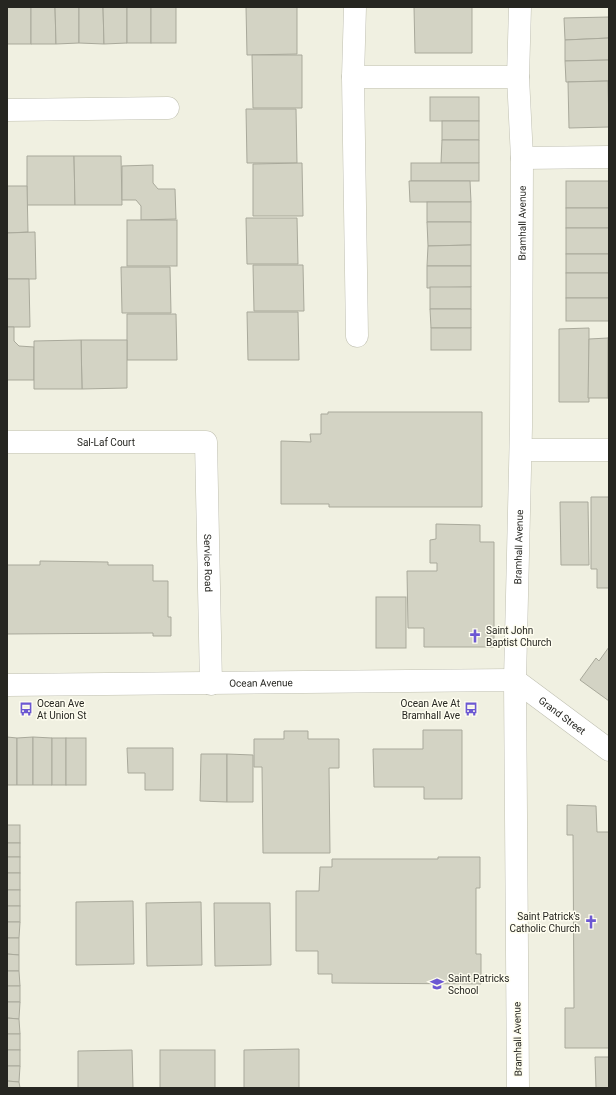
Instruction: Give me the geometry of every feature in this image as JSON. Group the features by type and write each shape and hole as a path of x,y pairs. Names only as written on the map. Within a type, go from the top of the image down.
{"street":[{"path":"356,7 353,77 357,336"},
{"name":"Bramhall Avenue","path":"518,1088 515,680 521,450 522,158 518,77 520,7"},
{"path":"353,77 518,77"},
{"path":"7,110 168,108"},
{"path":"522,158 609,157"},
{"name":"Sal-Laf Court","path":"7,442 206,442"},
{"name":"Service Road","path":"206,442 211,684"},
{"path":"521,450 609,450"},
{"name":"Ocean Avenue","path":"7,685 515,680"},
{"name":"Grand Street","path":"515,680 609,750"}],"building":[{"path":"7,7 31,7 31,44 7,44"},
{"path":"31,7 55,7 56,44 31,44"},
{"path":"55,7 79,7 79,43 56,44"},
{"path":"79,7 103,7 104,44 79,43"},
{"path":"103,7 127,7 127,43 104,44"},
{"path":"127,7 151,7 151,43 127,43"},
{"path":"151,7 176,7 176,43 151,43"},
{"path":"246,7 297,7 297,54 247,55"},
{"path":"414,7 472,7 472,53 415,53"},
{"path":"609,17 609,38 565,40 564,18"},
{"path":"609,38 609,60 565,61 565,40"},
{"path":"252,55 302,55 302,108 253,108"},
{"path":"609,60 609,81 566,82 565,61"},
{"path":"608,81 609,127 569,128 568,82"},
{"path":"430,97 479,97 479,121 430,121"},
{"path":"246,109 296,109 297,163 247,163"},
{"path":"442,121 479,121 479,140 442,140"},
{"path":"442,140 479,140 479,163 441,163"},
{"path":"27,156 74,156 75,205 27,205"},
{"path":"74,156 121,156 122,205 75,205"},
{"path":"302,163 303,216 253,216 253,164"},
{"path":"411,163 479,163 479,181 411,181"},
{"path":"153,165 153,183 158,189 175,189 176,219 141,220 141,206 136,200 122,200 122,166"},
{"path":"409,181 470,181 471,202 410,202"},
{"path":"566,181 609,181 609,208 566,208"},
{"path":"7,186 27,186 28,232 7,233"},
{"path":"427,202 471,202 471,222 427,222"},
{"path":"566,208 609,208 609,228 566,228"},
{"path":"246,218 297,218 298,264 247,264"},
{"path":"127,220 177,220 177,266 127,266"},
{"path":"427,222 471,222 471,245 428,246"},
{"path":"566,228 609,228 609,254 566,254"},
{"path":"35,232 36,279 7,279 7,233"},
{"path":"471,245 471,266 427,266 428,246"},
{"path":"566,254 609,254 609,273 566,273"},
{"path":"253,265 303,265 304,311 254,311"},
{"path":"427,266 471,266 471,287 427,288"},
{"path":"121,267 170,267 171,313 122,313"},
{"path":"566,273 609,273 609,298 566,298"},
{"path":"7,279 29,279 30,327 7,327"},
{"path":"430,287 471,287 471,309 430,309"},
{"path":"566,298 609,298 609,321 566,321"},
{"path":"430,309 471,309 471,328 431,328"},
{"path":"247,312 298,312 299,360 248,360"},
{"path":"127,314 176,314 177,360 127,360"},
{"path":"7,327 14,327 14,341 19,346 34,347 34,380 7,380"},
{"path":"431,328 471,328 471,350 431,350"},
{"path":"589,328 589,402 559,402 559,329"},
{"path":"608,338 608,398 588,398 589,339"},
{"path":"609,338 609,398 608,398"},
{"path":"81,340 127,340 127,388 82,389"},
{"path":"81,340 82,389 34,389 34,341"},
{"path":"328,412 482,412 482,507 329,507 329,504 281,504 281,441 311,442 310,434 321,434 321,414 328,414"},
{"path":"591,497 609,497 609,588 597,588 597,569 591,569"},
{"path":"560,502 588,502 589,565 561,565"},
{"path":"436,524 480,525 480,542 494,542 494,647 424,647 424,628 408,628 407,571 437,571 437,563 430,563 430,540 436,539"},
{"path":"40,561 108,562 108,565 153,565 153,581 168,581 168,617 171,617 171,636 153,636 153,633 7,634 7,565 40,565"},
{"path":"376,597 406,597 406,648 376,648"},
{"path":"609,647 609,701 580,680 596,658 599,661"},
{"path":"423,730 462,730 462,799 424,799 424,787 374,787 373,749 423,749"},
{"path":"284,731 308,731 308,739 339,739 339,768 329,768 330,853 263,853 262,767 254,767 254,739 284,739"},
{"path":"7,737 17,738 17,785 7,785"},
{"path":"33,737 33,785 17,785 17,738"},
{"path":"33,737 52,738 52,785 33,785"},
{"path":"52,738 66,738 66,785 52,785"},
{"path":"66,738 86,738 86,785 66,785"},
{"path":"127,748 173,748 173,790 145,790 145,773 128,773"},
{"path":"201,754 227,754 227,802 200,801"},
{"path":"227,754 253,755 253,802 227,802"},
{"name":"Saint Patrick's Catholic Church","path":"567,805 596,806 597,832 609,832 609,1048 565,1048 565,1008 574,1008 573,835 567,835"},
{"path":"7,825 20,825 20,843 7,843"},
{"path":"7,843 20,843 20,857 7,857"},
{"path":"7,857 20,857 20,873 7,873"},
{"path":"438,857 480,857 480,888 476,888 476,954 481,954 481,984 332,983 332,974 318,974 318,951 296,951 296,891 319,891 320,867 332,867 332,859 438,859"},
{"path":"7,873 20,873 20,890 7,890"},
{"path":"7,890 20,890 20,906 7,906"},
{"path":"133,901 134,964 76,965 76,902"},
{"path":"201,902 202,965 147,966 146,903"},
{"path":"214,903 270,903 271,965 215,966"},
{"path":"7,906 20,906 20,922 7,922"},
{"path":"7,922 20,922 19,938 7,938"},
{"path":"7,938 19,938 19,955 7,954"},
{"path":"7,954 19,955 19,971 7,971"},
{"path":"7,971 19,971 20,986 7,986"},
{"path":"7,986 20,986 20,1002 7,1002"},
{"path":"7,1002 20,1002 19,1019 7,1018"},
{"path":"7,1018 19,1019 20,1034 7,1034"},
{"path":"7,1034 20,1034 20,1050 7,1050"},
{"path":"299,1049 299,1088 244,1088 244,1050"},
{"path":"7,1050 20,1050 20,1066 7,1066"},
{"path":"132,1050 133,1088 78,1088 78,1051"},
{"path":"160,1050 215,1050 215,1088 160,1088"},
{"path":"595,1057 609,1057 609,1088 596,1088"},
{"path":"7,1066 20,1066 19,1082 7,1081"},
{"path":"7,1081 19,1082 20,1088 7,1088"}],"place":[{"name":"Saint John Baptist Church","path":"475,636"},
{"name":"Ocean Ave At Union St","path":"26,709"},
{"name":"Ocean Ave At Bramhall Ave","path":"471,709"},
{"name":"Saint Patrick's Catholic Church","path":"591,922"},
{"name":"Saint Patricks School","path":"437,984"}]}
